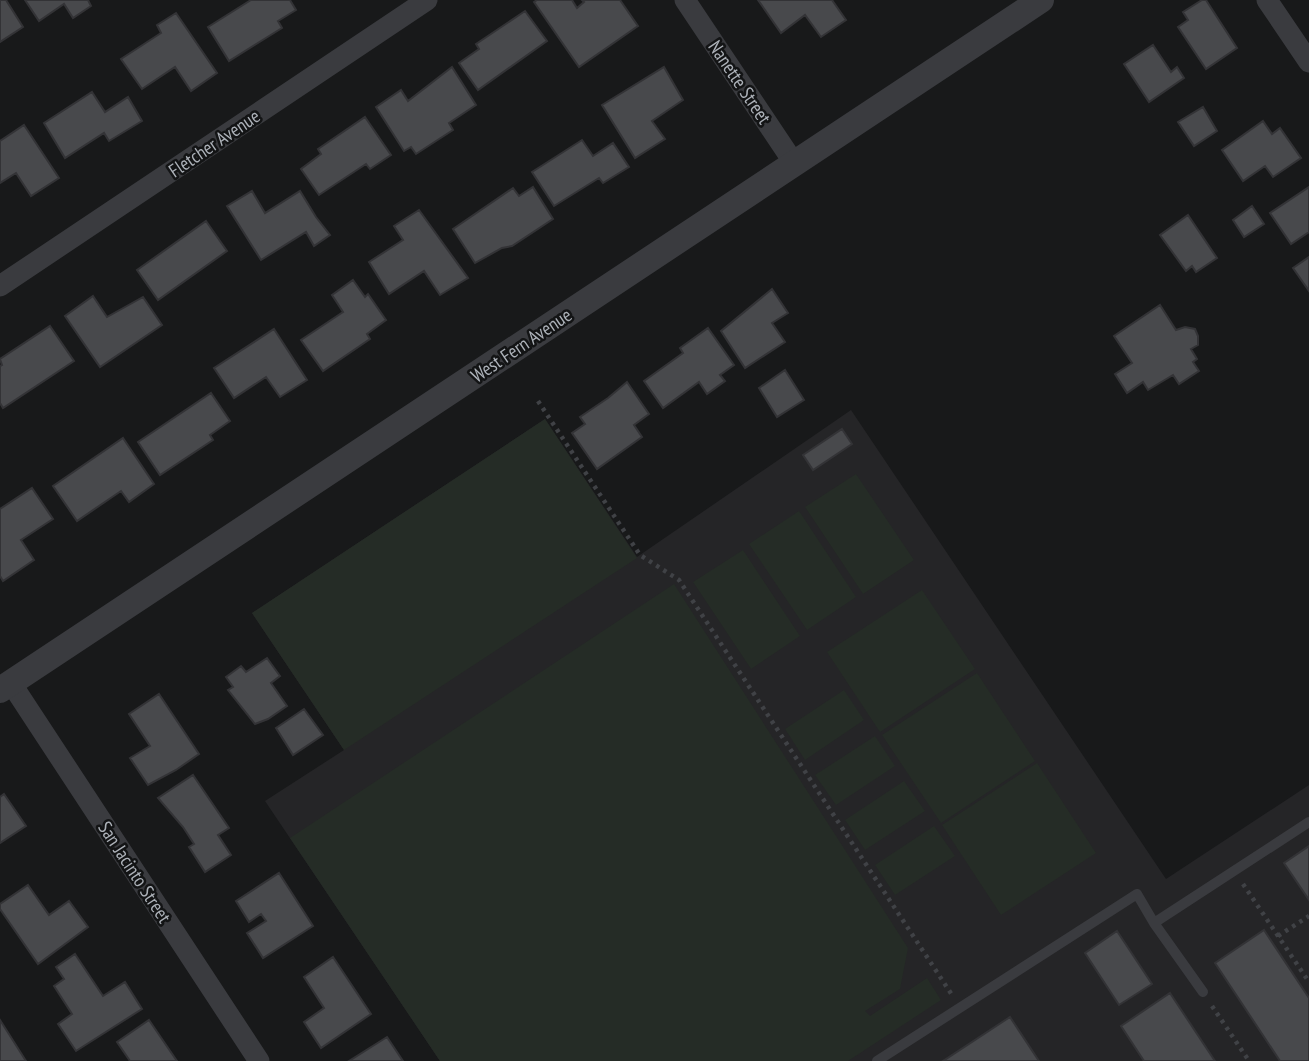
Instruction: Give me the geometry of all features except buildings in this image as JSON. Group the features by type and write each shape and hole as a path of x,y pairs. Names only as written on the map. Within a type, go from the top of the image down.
{"street":[{"name":"Fletcher Avenue","path":"0,286 428,0"},
{"name":"Nanette Street","path":"685,0 794,163"},
{"name":"West Fern Avenue","path":"6,686 1041,0"},
{"path":"1267,0 1309,62"},
{"name":"San Jacinto Street","path":"6,686 259,1061"}],"lane":[{"path":"1154,923 1309,822"},
{"path":"877,1061 1137,894 1203,992"}],"path":[{"path":"538,401 640,555 680,580 960,1007"},
{"path":"1234,871 1309,982"},
{"path":"1279,936 1309,916"},
{"path":"1203,992 1249,1061"}],"shaded area":[{"path":"851,410 1166,879 1309,785 1309,1061 440,1061 265,801 344,750 252,613 545,419 637,557"},
{"path":"545,419 637,558 344,750 252,613"},
{"path":"856,474 914,560 863,594 805,507"},
{"path":"799,511 856,597 807,630 749,544"},
{"path":"743,550 800,636 751,669 693,582"},
{"path":"674,584 908,948 900,989 865,1011 870,1016 927,978 941,1000 848,1061 440,1061 290,838"},
{"path":"922,590 975,669 880,732 827,652"},
{"path":"977,673 1035,761 941,823 882,735"},
{"path":"844,690 864,720 805,760 785,729"},
{"path":"875,736 895,766 836,805 815,775"},
{"path":"1037,763 1096,853 1001,915 942,825"},
{"path":"904,781 925,811 865,850 845,820"},
{"path":"934,826 955,856 895,895 875,865"}]}
